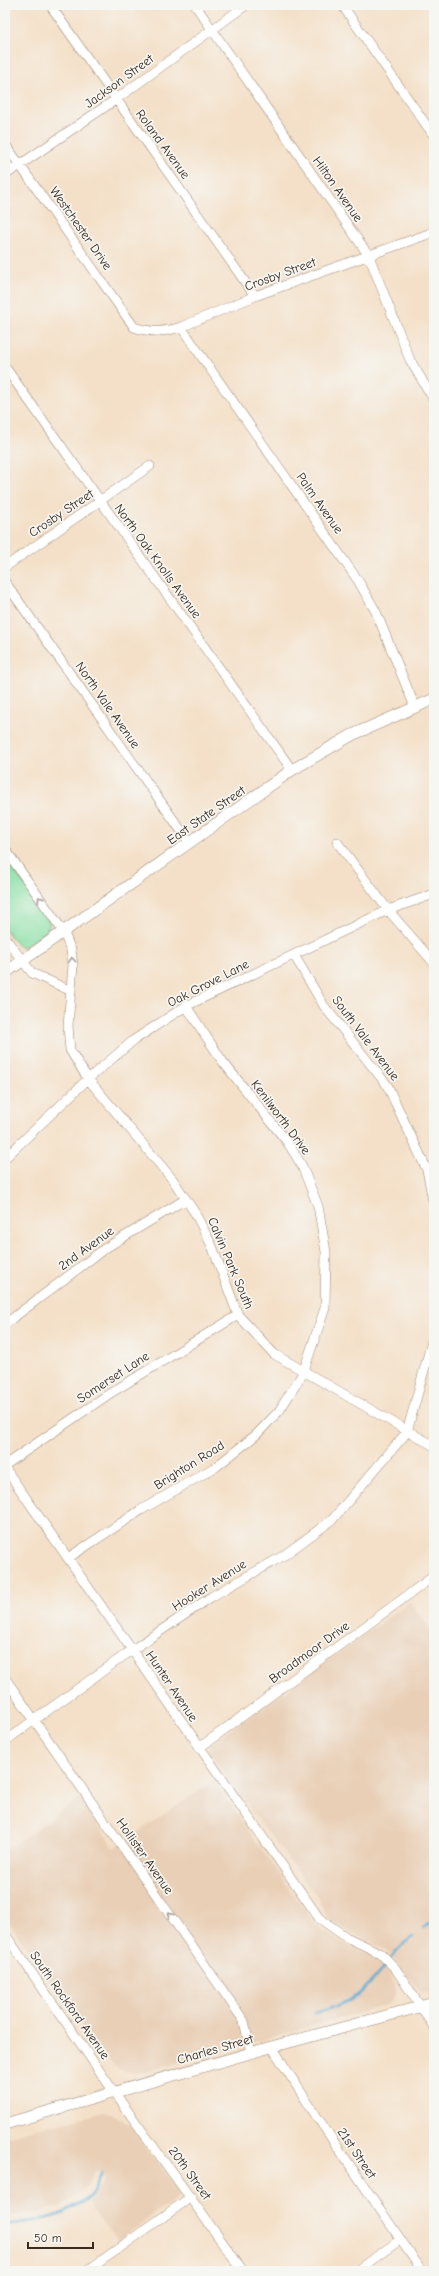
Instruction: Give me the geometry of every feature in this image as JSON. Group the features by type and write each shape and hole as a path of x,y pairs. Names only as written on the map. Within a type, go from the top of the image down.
{"main road":[{"name":"East State Street","path":"5,973 292,770 352,735 434,700"},
{"name":"Charles Street","path":"5,2124 272,2047 434,2003"}],"street":[{"name":"Roland Avenue","path":"50,5 256,296"},
{"name":"Hilton Avenue","path":"195,5 369,256 410,360 434,400"},
{"name":"Jackson Street","path":"5,175 116,100 246,5"},
{"path":"342,5 434,136"},
{"name":"Westchester Drive","path":"5,144 134,327"},
{"name":"Crosby Street","path":"134,327 149,332 169,331 256,296 434,232"},
{"name":"Palm Avenue","path":"181,327 362,587 376,612 415,707"},
{"name":"North Oak Knolls Avenue","path":"5,367 292,770"},
{"name":"Crosby Street","path":"5,566 100,502 150,466"},
{"name":"North Vale Avenue","path":"5,582 190,843"},
{"path":"338,842 388,910 434,963"},
{"name":"Calvin Park South","path":"5,849 63,931 72,958 68,1026 70,1050 88,1079 173,1180 186,1199 212,1246 238,1315 274,1354 303,1373 434,1446"},
{"name":"Oak Grove Lane","path":"5,1158 88,1079 134,1040 186,1006 388,910 434,894"},
{"path":"5,938 21,961 32,973 41,979 70,991"},
{"name":"South Vale Avenue","path":"294,955 324,1006 387,1085 427,1170 434,1206"},
{"name":"Kenilworth Drive","path":"186,1006 223,1062 288,1143 302,1166 318,1206 326,1252 325,1308 303,1373"},
{"name":"2nd Avenue","path":"5,1324 104,1249 186,1199"},
{"name":"Somerset Lane","path":"5,1467 108,1394 238,1315"},
{"path":"407,1432 434,1334"},
{"name":"Brighton Road","path":"68,1558 141,1510 217,1466 256,1435 279,1411 303,1373"},
{"name":"Hooker Avenue","path":"5,1741 132,1650 211,1597 283,1556 332,1520 407,1432"},
{"name":"Hunter Avenue","path":"5,1467 199,1748 276,1854 319,1918 346,1937 380,1953 395,1968 420,2007"},
{"name":"Broadmoor Drive","path":"199,1748 434,1576"},
{"name":"Hollister Avenue","path":"5,1678 244,2021 251,2053"},
{"name":"South Rockford Avenue","path":"5,1934 114,2092"},
{"path":"420,2007 434,2027"},
{"name":"21st Street","path":"272,2047 313,2111 422,2271"},
{"name":"20th Street","path":"114,2092 243,2271"},
{"path":"87,2271 191,2197"},
{"path":"356,2271 400,2240"}],"shaded area":[{"path":"410,1602 434,1634 434,1993 429,1994 419,1991 387,1951 329,1920 316,1895 209,1753 210,1744"},
{"path":"214,1781 312,1921 323,1931 341,1942 374,1956 391,1975 396,1992 392,2001 384,2006 150,2071 134,2073 118,2069 100,2052 5,1917 5,1851 80,1798 114,1848"},
{"path":"104,2112 115,2115 131,2126 179,2192 176,2199 117,2241 89,2202 105,2179 100,2171 94,2172 91,2181 79,2194 60,2207 5,2217 5,2137"}],"green space":[{"path":"5,857 47,917 50,924 46,932 25,947 18,946 5,929"}],"waterway":[{"path":"423,1928 434,1920"},
{"path":"390,1959 400,1947 412,1937"},
{"path":"315,2013 349,2001 357,1996 387,1963"},
{"path":"5,2225 49,2218 70,2210 91,2195 102,2172"}]}
